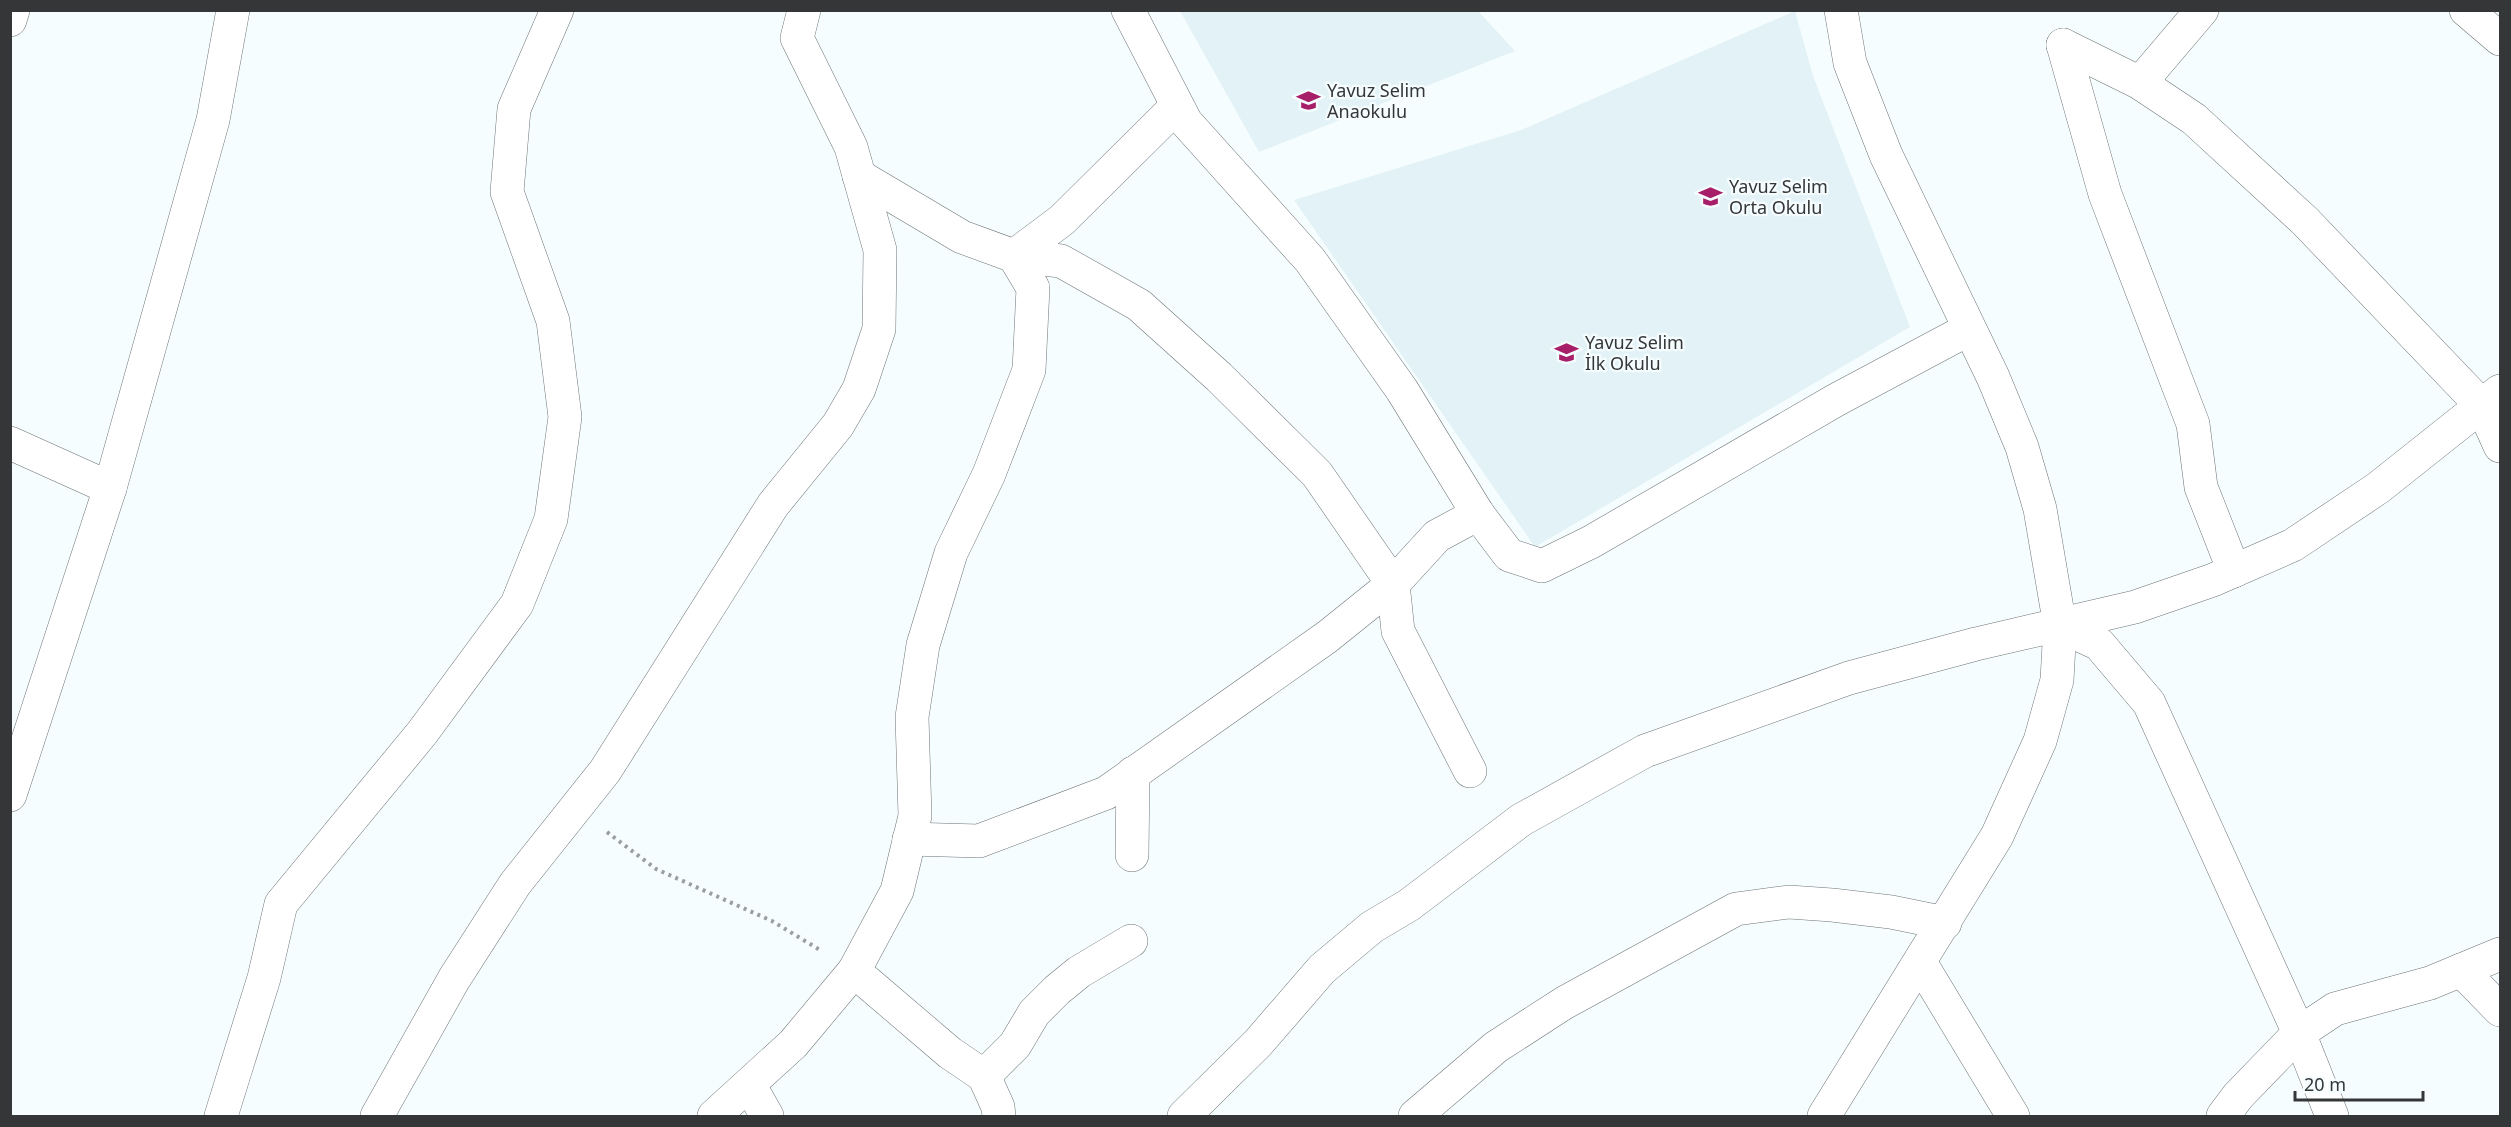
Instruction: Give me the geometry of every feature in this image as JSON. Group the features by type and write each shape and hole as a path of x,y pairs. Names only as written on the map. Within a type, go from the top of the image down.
{"street":[{"path":"10,20 13,10"},
{"path":"10,795 110,488 213,120 233,10"},
{"path":"221,1116 264,978 281,904 422,733 517,604 551,519 565,417 554,321 507,192 514,109 557,10"},
{"path":"377,1116 454,979 515,884 605,771 773,505 838,425 859,389 879,329 880,250 851,147 796,38 804,10"},
{"path":"1128,10 1186,122 1310,260 1402,390 1478,514 1509,555 1542,566 1591,542 1836,400 1969,328"},
{"path":"1824,1116 1997,836 2040,741 2057,680 2060,626 2040,509 2022,447 1969,328 1886,154 1850,63 1840,10"},
{"path":"2140,83 2202,10"},
{"path":"2466,10 2500,39"},
{"path":"2234,571 2202,487 2193,424 2105,194 2063,45 2140,83 2194,119 2305,220 2491,399 2500,446"},
{"path":"1014,256 1062,220 1178,106"},
{"path":"859,176 962,237 1014,256 1062,261 1139,305 1219,377 1317,474 1393,584 1398,631 1470,771"},
{"path":"714,1116 794,1044 854,971 897,891 915,816 912,717 923,645 951,553 988,474 1029,370 1033,288 1014,256"},
{"path":"1184,1116 1258,1043 1322,969 1372,927 1409,905 1521,820 1645,751 1849,678 1976,644 2135,607 2234,571 2293,545 2378,488 2491,399"},
{"path":"10,443 110,488"},
{"path":"909,839 979,841 1106,793 1327,637 1393,584 1437,536 1478,514"},
{"path":"2060,626 2099,644 2149,703 2299,1033 2332,1116"},
{"path":"1132,773 1132,855"},
{"path":"1415,1116 1496,1047 1564,1003 1736,909 1789,902 1832,904 1891,912 1945,923"},
{"path":"984,1076 1015,1045 1034,1013 1057,990 1079,972 1131,941"},
{"path":"2223,1116 2238,1096 2299,1033 2335,1009 2430,983 2500,954"},
{"path":"1920,962 2013,1116"},
{"path":"2461,970 2500,1010"},
{"path":"854,971 950,1053 984,1076 998,1107 999,1116"},
{"path":"750,1086 767,1116"}],"path":[{"path":"576,808 656,868 772,921 854,971"}],"shaded area":[{"name":"Yavuz Selim Anaokulu","path":"1180,11 1478,11 1515,51 1259,152"},
{"path":"1795,11 1813,76 1910,327 1535,547 1294,200 1521,130"}],"place":[{"name":"Yavuz Selim Anaokulu","path":"1309,101"},
{"name":"Yavuz Selim Orta Okulu","path":"1711,197"},
{"name":"Yavuz Selim İlk Okulu","path":"1567,353"}]}
